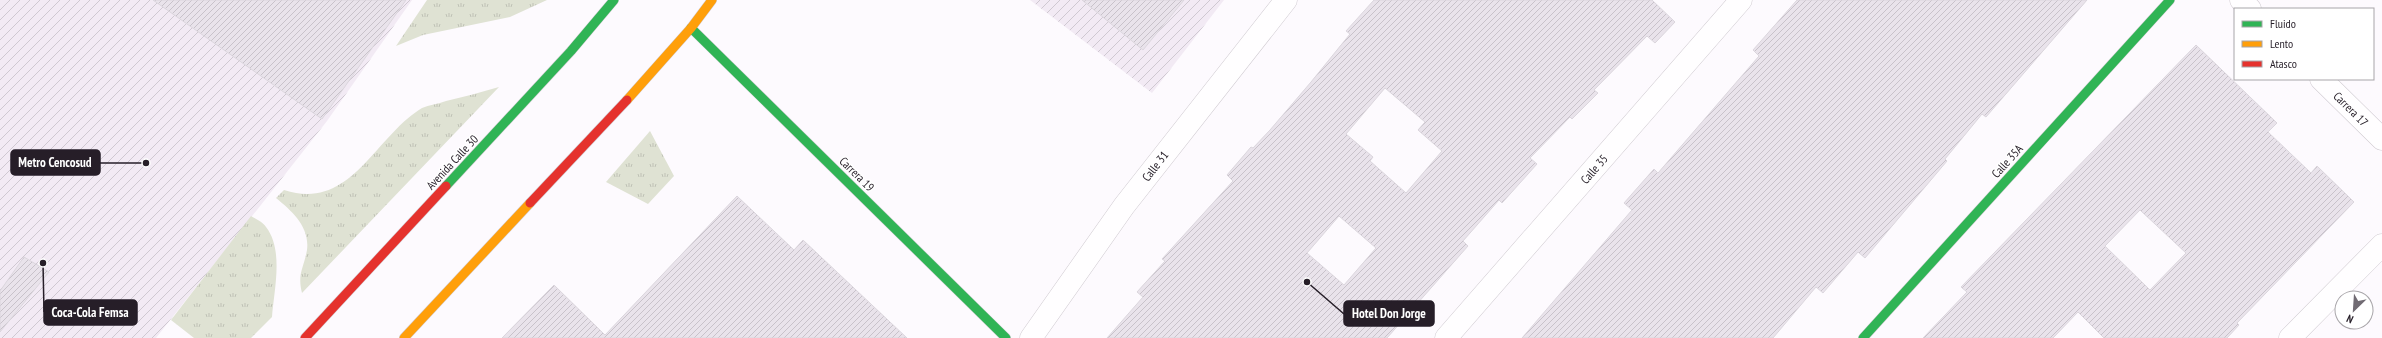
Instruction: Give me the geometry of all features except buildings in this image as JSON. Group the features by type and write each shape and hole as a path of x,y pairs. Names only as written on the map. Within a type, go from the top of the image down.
{"main road":[{"name":"Avenida Calle 30","path":"305,338 571,51 614,0"},
{"path":"404,338 642,84 691,28 712,0"},
{"name":"Calle 35A","path":"1863,338 2170,0"},
{"name":"Carrera 19","path":"691,28 1006,338"}],"street":[{"name":"Calle 31","path":"1031,338 1124,206 1286,0"},
{"name":"Calle 35","path":"1446,338 1741,0"},
{"path":"2241,0 2249,8"},
{"name":"Carrera 17","path":"2322,80 2382,139"},
{"path":"2290,338 2382,245"}],"shaded area":[{"path":"0,0 412,0 327,121 156,338 0,338"},
{"path":"1030,0 1224,0 1152,93"}],"green space":[{"path":"427,0 547,0 510,17 423,35 396,46"},
{"path":"499,87 302,293 300,280 307,250 306,234 299,220 294,214 276,198 284,190 307,194 327,191 344,181 360,168 405,121 422,108"},
{"path":"650,131 674,176 648,204 606,182"},
{"path":"251,216 265,225 272,236 275,247 276,283 272,317 251,338 194,338 171,320"}],"traffic: fast":[{"path":"446,186 571,51 614,0"},
{"path":"1863,338 2170,0"},
{"path":"691,28 1006,338"}],"traffic: slow":[{"path":"627,100 691,28 712,0"},
{"path":"404,338 530,203"}],"traffic: jam":[{"path":"530,203 627,100"},
{"path":"305,338 446,186"}],"place":[{"name":"Metro Cencosud","path":"146,163"},
{"name":"Coca-Cola Femsa","path":"43,263"},
{"name":"Hotel Don Jorge","path":"1307,282"}]}
